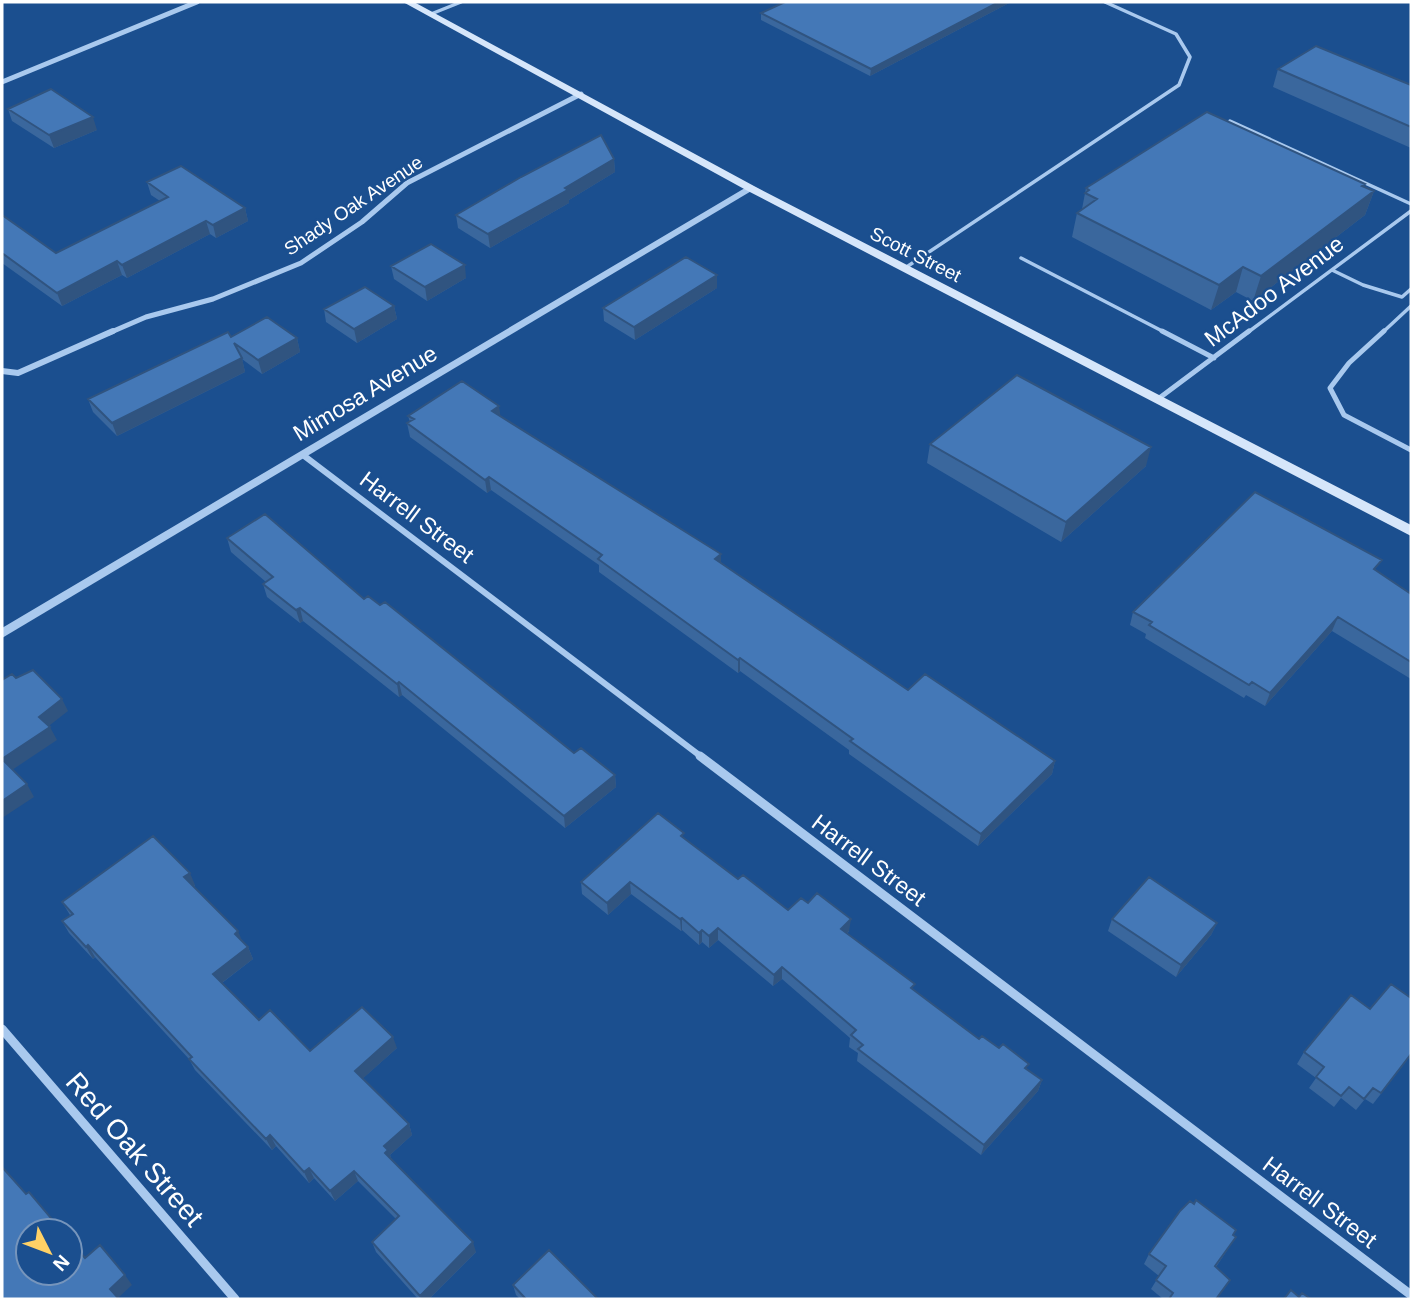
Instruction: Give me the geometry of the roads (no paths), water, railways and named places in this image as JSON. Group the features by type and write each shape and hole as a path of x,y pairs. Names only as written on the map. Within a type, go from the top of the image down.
{"main road":[{"name":"Scott Street","path":"408,2 750,188 1411,531"}],"street":[{"path":"2,82 197,2"},
{"name":"Shady Oak Avenue","path":"2,370 18,373 146,317 213,299 301,263 362,222 407,183 581,94"},
{"name":"Mimosa Avenue","path":"2,634 750,188"},
{"name":"Harrell Street","path":"303,455 1411,1295"},
{"name":"Red Oak Street","path":"2,1029 235,1299"}],"lane":[{"path":"431,15 461,2"},
{"path":"905,268 1179,85 1190,57 1176,34 1105,2"},
{"path":"1230,121 1411,204"},
{"name":"McAdoo Avenue","path":"1158,399 1411,211"},
{"path":"1021,258 1214,358"},
{"path":"1332,270 1363,285 1402,297 1411,290"},
{"path":"1411,306 1349,363 1329,388 1344,415 1411,450"}]}
